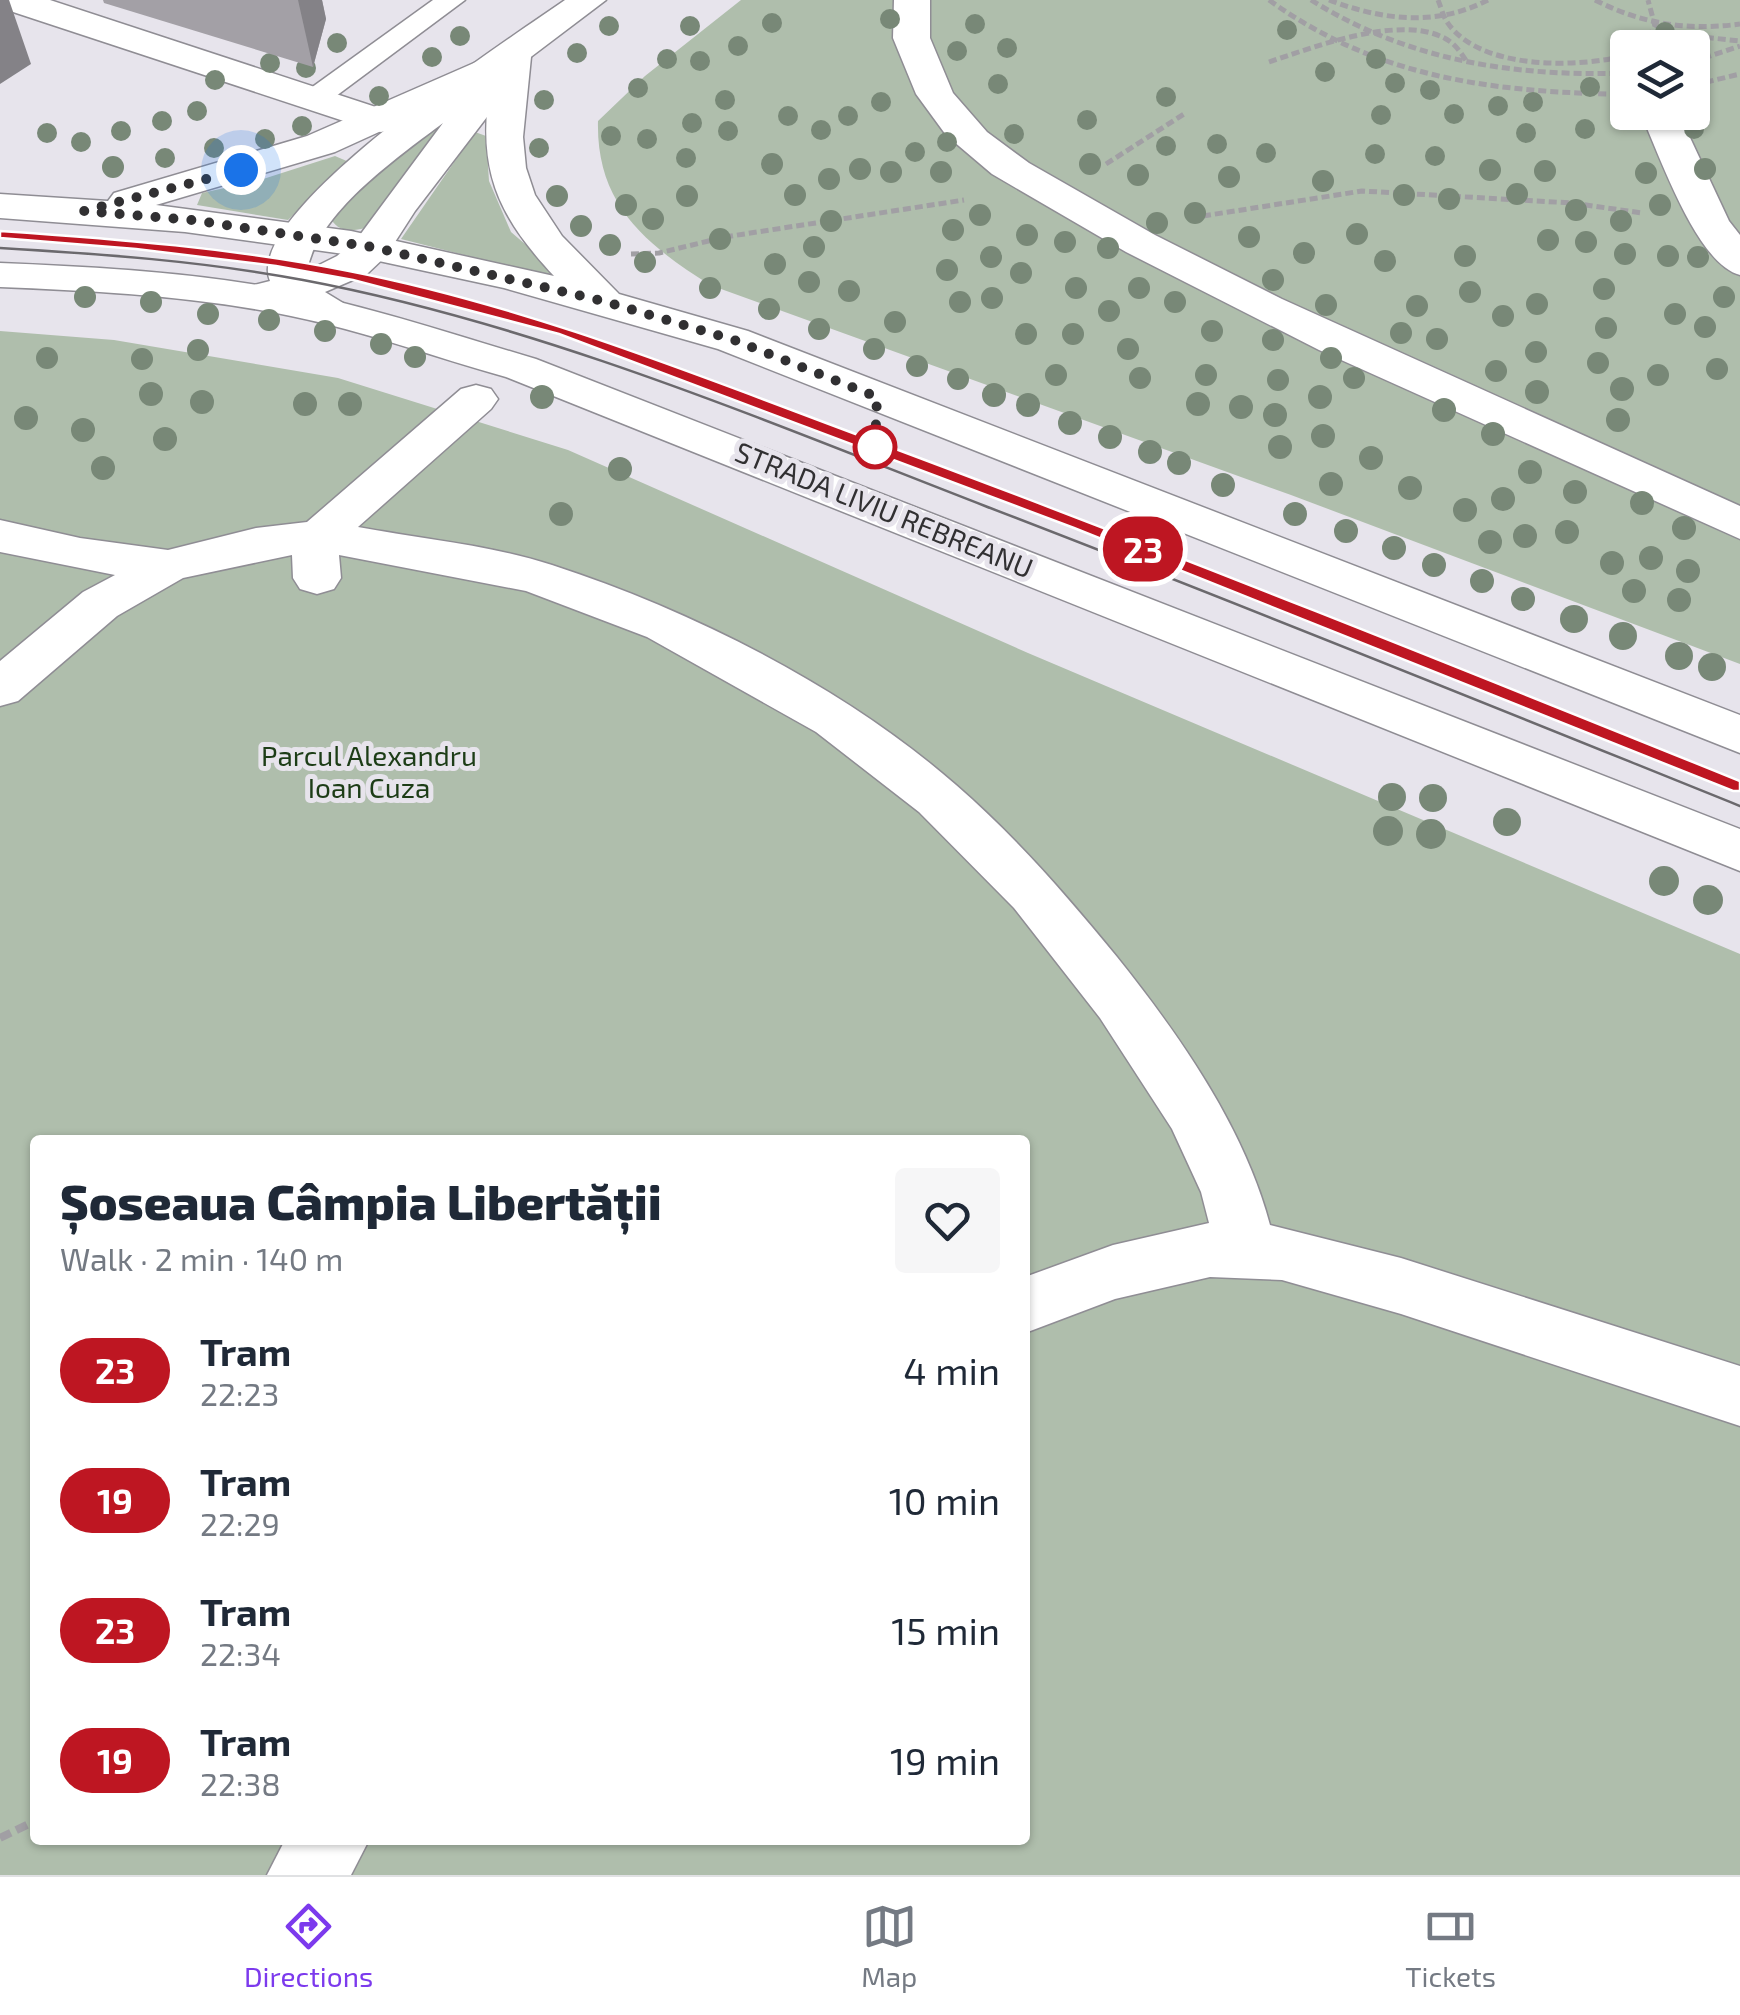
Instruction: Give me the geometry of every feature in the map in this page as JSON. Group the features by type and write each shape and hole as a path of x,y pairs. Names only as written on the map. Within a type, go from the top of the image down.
{"street":[{"path":"14,0 380,120"},
{"path":"912,0 907,20 914,51 947,110 972,140 1042,187 1113,230 1381,365 1740,524"},
{"path":"513,58 398,206 372,247 352,265 326,279 312,300 286,271 288,253 299,234 377,154 513,58 574,2"},
{"path":"84,211 241,170 380,120 513,58"},
{"path":"513,58 504,101 504,135 506,170 515,202 548,246 603,301"},
{"path":"1666,130 1710,223 1740,262"},
{"path":"0,206 299,234 372,247 603,301 734,340 1740,735"},
{"name":"STRADA LIVIU REBREANU","path":"0,275 94,278 246,297 312,300 521,368 1740,851"},
{"path":"318,557 476,399"},
{"path":"0,536 80,554 168,566"},
{"path":"0,688 100,604 168,566 256,544 318,557 535,576 664,625 834,719 938,798 1032,893 1120,1002 1195,1116 1216,1154 1246,1250"},
{"path":"1030,1302 1113,1272 1210,1250 1246,1250 1325,1263 1740,1396"},
{"path":"304,1875 328,1845"}],"lane":[{"path":"314,99 452,0"}],"path":[{"path":"1269,0 1335,40 1408,68 1477,84 1564,94 1610,94"},
{"path":"1311,0 1363,29 1412,48 1468,62 1563,74 1610,73"},
{"path":"1330,0 1425,28 1456,43 1468,62"},
{"path":"1438,0 1443,16 1467,39 1513,58 1560,65 1610,61"},
{"path":"1270,62 1363,29 1443,16 1488,0"},
{"path":"1596,0 1657,23 1699,28 1740,24"},
{"path":"1648,0 1657,23"},
{"path":"1653,30 1657,23"},
{"path":"1710,37 1740,44"},
{"path":"1456,43 1467,39"},
{"path":"1710,55 1740,44"},
{"path":"1560,65 1563,74"},
{"path":"1710,82 1740,74"},
{"path":"618,254 659,252 1042,187 1116,161 1184,114"},
{"path":"1113,230 1362,192 1572,203 1710,223"},
{"path":"0,1838 30,1823"}],"green space":[{"path":"741,0 1740,0 1740,664 1291,495 710,285 645,237 615,199 600,150 598,121 645,76"},
{"path":"427,124 448,125 366,228 346,230 334,224 331,219"},
{"path":"475,132 486,136 489,181 511,232 554,269 547,276 401,239"},
{"path":"335,156 349,162 288,220 197,205 202,193 260,180"},
{"name":"Parcul Alexandru Ioan Cuza","path":"0,331 114,340 338,378 568,450 1028,653 1740,954 1740,1875 0,1875"}],"tram line":[{"name":"23","path":"0,235 136,245 276,262 354,276 564,331 1080,524 1740,786"},
{"path":"0,248 265,273 391,299 564,348 818,441 1740,806"},
{"path":"526,320 1079,524 1740,786"}],"route":[{"path":"241,170 84,211 192,220 372,247 603,301 734,340 877,397 875,447"}]}
